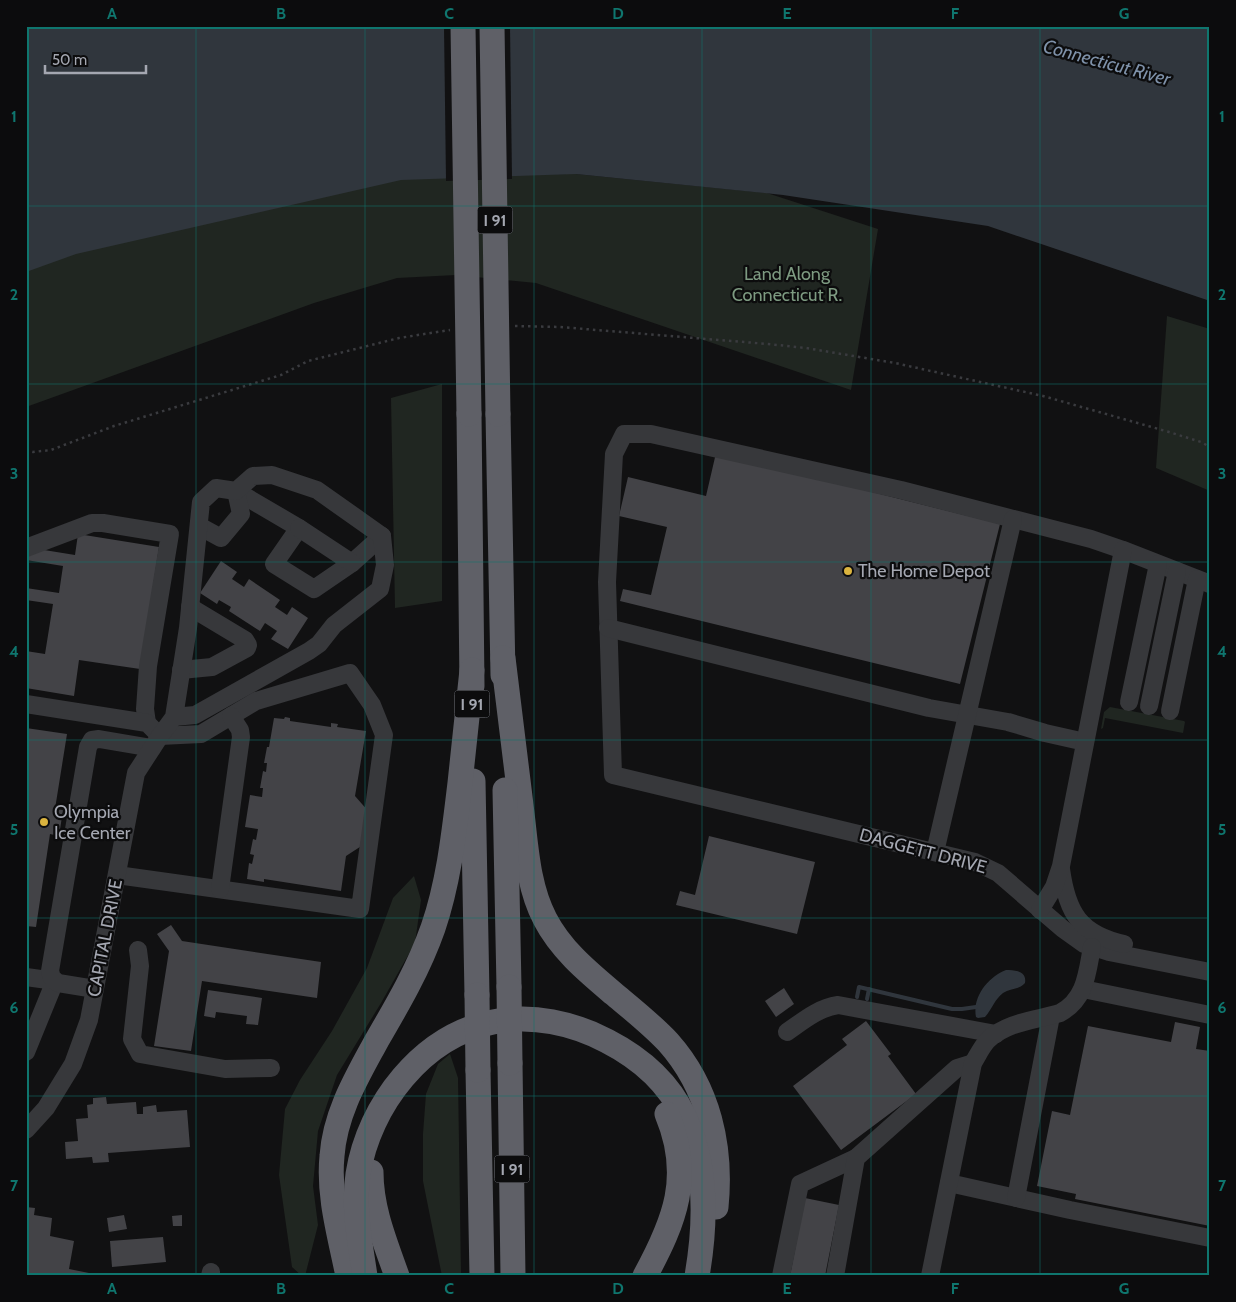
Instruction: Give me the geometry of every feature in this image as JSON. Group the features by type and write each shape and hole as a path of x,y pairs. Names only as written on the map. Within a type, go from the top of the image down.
{"highway":[{"name":"I 91","path":"463,26 482,1276"},
{"name":"I 91","path":"492,26 514,1276"},
{"path":"503,658 528,861 533,887 542,913 559,942 577,962 668,1042 690,1072 706,1106 716,1144 718,1180 714,1221 702,1276"},
{"path":"348,1276 332,1192 331,1167 335,1135 349,1093 414,974 440,905 455,828 472,670"},
{"path":"365,1276 357,1212 357,1188 360,1163 368,1136 381,1109 398,1084 416,1064 437,1047 471,1029 493,1022 525,1020 563,1024 589,1033 624,1051 655,1074 674,1099 688,1126 698,1158 701,1181 702,1238 697,1276"},
{"path":"589,1033 622,1054 647,1080 665,1110 676,1144 679,1184 675,1209 667,1233 645,1276"},
{"path":"397,1276 374,1207 371,1186 371,1162 375,1136 384,1111 399,1085 416,1064"}],"street":[{"path":"1085,742 1008,722 929,708 608,628 607,582 614,454 624,434 651,434 901,490 1091,539 1185,574"},
{"path":"236,491 253,476 272,475 316,490 382,536 385,565 380,589 334,625 310,651 195,715 174,717 190,607 201,502 216,488 236,491 299,528 352,563"},
{"path":"198,526 221,538 241,514 236,491"},
{"path":"935,852 1013,519"},
{"path":"26,548 92,523 103,523 170,534 148,666 147,723 156,742"},
{"path":"299,528 274,564 314,589 352,563 382,536"},
{"path":"1040,910 1056,882 1061,866 1124,550"},
{"path":"1185,574 1154,707 1185,574"},
{"path":"181,670 212,666 247,648 248,645 245,640 190,607"},
{"name":"DAGGETT DRIVE","path":"608,628 613,775 976,862 991,868 1075,938 1092,947 1210,972"},
{"path":"26,1052 55,981 50,971 88,747 92,740 156,742 201,734 256,701 350,673 372,705 384,736 360,909 117,874"},
{"path":"26,704 147,723"},
{"path":"220,889 241,737 240,730 231,716"},
{"name":"CAPITAL DRIVE","path":"29,1122 46,1108 72,1064 89,1020 136,773 174,717"},
{"path":"1061,866 1064,885 1072,909 1076,917 1089,930 1104,939 1159,952 1210,972"},
{"path":"930,1276 973,1063 987,1041 1008,1027 1051,1016 1068,1009 1083,989 1092,947"},
{"path":"138,950 140,966 132,1039 140,1054 225,1069 272,1068"},
{"path":"26,977 95,989"},
{"path":"1083,989 1210,1014"},
{"path":"787,1032 816,1012 830,1006 838,1006 996,1034"},
{"path":"1016,1198 1051,1016"},
{"path":"781,1276 800,1184 856,1158 957,1068 973,1063"},
{"path":"835,1276 856,1158"},
{"path":"949,1183 1210,1238"}],"path":[{"path":"506,326 542,326 768,344 895,362 1043,396 1169,432 1201,442 1210,447"},
{"path":"26,450 33,452 51,450 114,426 281,375 308,361 399,338 452,330"}],"green space":[{"name":"Land Along Connecticut R.","path":"576,174 767,193 878,229 851,390 536,283 456,275 397,278 314,303 26,407 26,252 252,175"},
{"path":"1167,316 1210,329 1210,491 1156,468"},
{"path":"442,384 442,601 395,608 391,398"},
{"path":"1110,707 1184,721 1183,733 1105,718 1103,728 1101,729 1104,712"},
{"path":"414,876 421,900 415,943 337,1075 318,1131 313,1186 318,1225 305,1276 302,1276 292,1267 279,1175 285,1109 300,1080 332,1031 367,968 393,898"},
{"path":"450,1054 458,1078 461,1276 442,1276 423,1181 423,1134 426,1094 438,1064"}],"water":[{"name":"Connecticut River","path":"26,26 1210,26 1210,301 988,226 783,195 576,174 401,180 76,254 26,272"},
{"path":"1006,970 1022,974 1025,983 1020,987 1003,993 985,1017 976,1017 976,1002 979,995 993,977"}],"pier":[{"path":"444,26 510,26 512,179 446,181"}],"building":[{"name":"The Home Depot","path":"716,453 1000,524 960,684 620,601 623,589 651,595 667,527 619,516 628,477 706,496"},
{"path":"78,534 159,547 140,669 79,660 74,696 26,688 26,651 45,654 53,604 26,600 26,588 59,593 63,566 26,560 26,554 38,549 75,555"},
{"path":"221,561 237,572 232,579 244,587 249,579 280,600 275,607 287,615 292,607 308,618 288,649 271,639 277,631 265,623 260,631 229,611 231,607 219,600 217,604 200,593"},
{"path":"285,717 290,718 290,721 331,727 331,723 338,724 337,727 366,731 355,796 369,812 366,843 346,856 341,891 264,879 264,882 247,879 249,863 252,864 254,855 250,854 253,839 256,840 258,829 245,827 250,795 262,797 263,788 260,788 263,771 266,772 267,763 264,763 274,718 284,719"},
{"name":"Olympia Ice Center","path":"26,728 67,734 55,809 63,810 59,836 50,834 36,927 26,926"},
{"path":"709,836 815,862 797,934 676,905 680,891 695,895"},
{"path":"171,925 182,941 321,962 317,998 202,981 191,1051 154,1046 169,951 157,934"},
{"path":"784,988 794,1004 776,1017 765,1001"},
{"path":"208,990 262,998 258,1025 246,1024 247,1016 216,1012 215,1018 204,1016"},
{"path":"866,1021 891,1054 888,1056 916,1094 841,1150 793,1086 847,1045 842,1039"},
{"path":"1175,1022 1200,1027 1196,1049 1210,1051 1210,1226 1075,1199 1076,1194 1037,1186 1052,1111 1070,1115 1088,1026 1171,1042"},
{"path":"106,1097 107,1104 136,1102 137,1114 143,1114 143,1107 156,1105 157,1112 187,1110 190,1147 108,1153 109,1162 93,1163 92,1157 66,1159 65,1142 78,1141 76,1119 88,1118 87,1105 93,1104 93,1098"},
{"path":"805,1198 839,1205 825,1276 790,1276"},
{"path":"26,1207 35,1208 34,1215 52,1218 50,1236 74,1241 69,1269 94,1274 94,1276 26,1276"},
{"path":"124,1215 127,1229 109,1232 107,1218"},
{"path":"182,1215 182,1226 173,1226 172,1216"},
{"path":"163,1237 166,1262 112,1267 110,1241"}],"waterway":[{"path":"857,997 859,987 952,1009 976,1007"},
{"path":"867,999 869,989"}],"place":[{"name":"The Home Depot","path":"848,571"},
{"name":"Olympia Ice Center","path":"44,822"}]}
